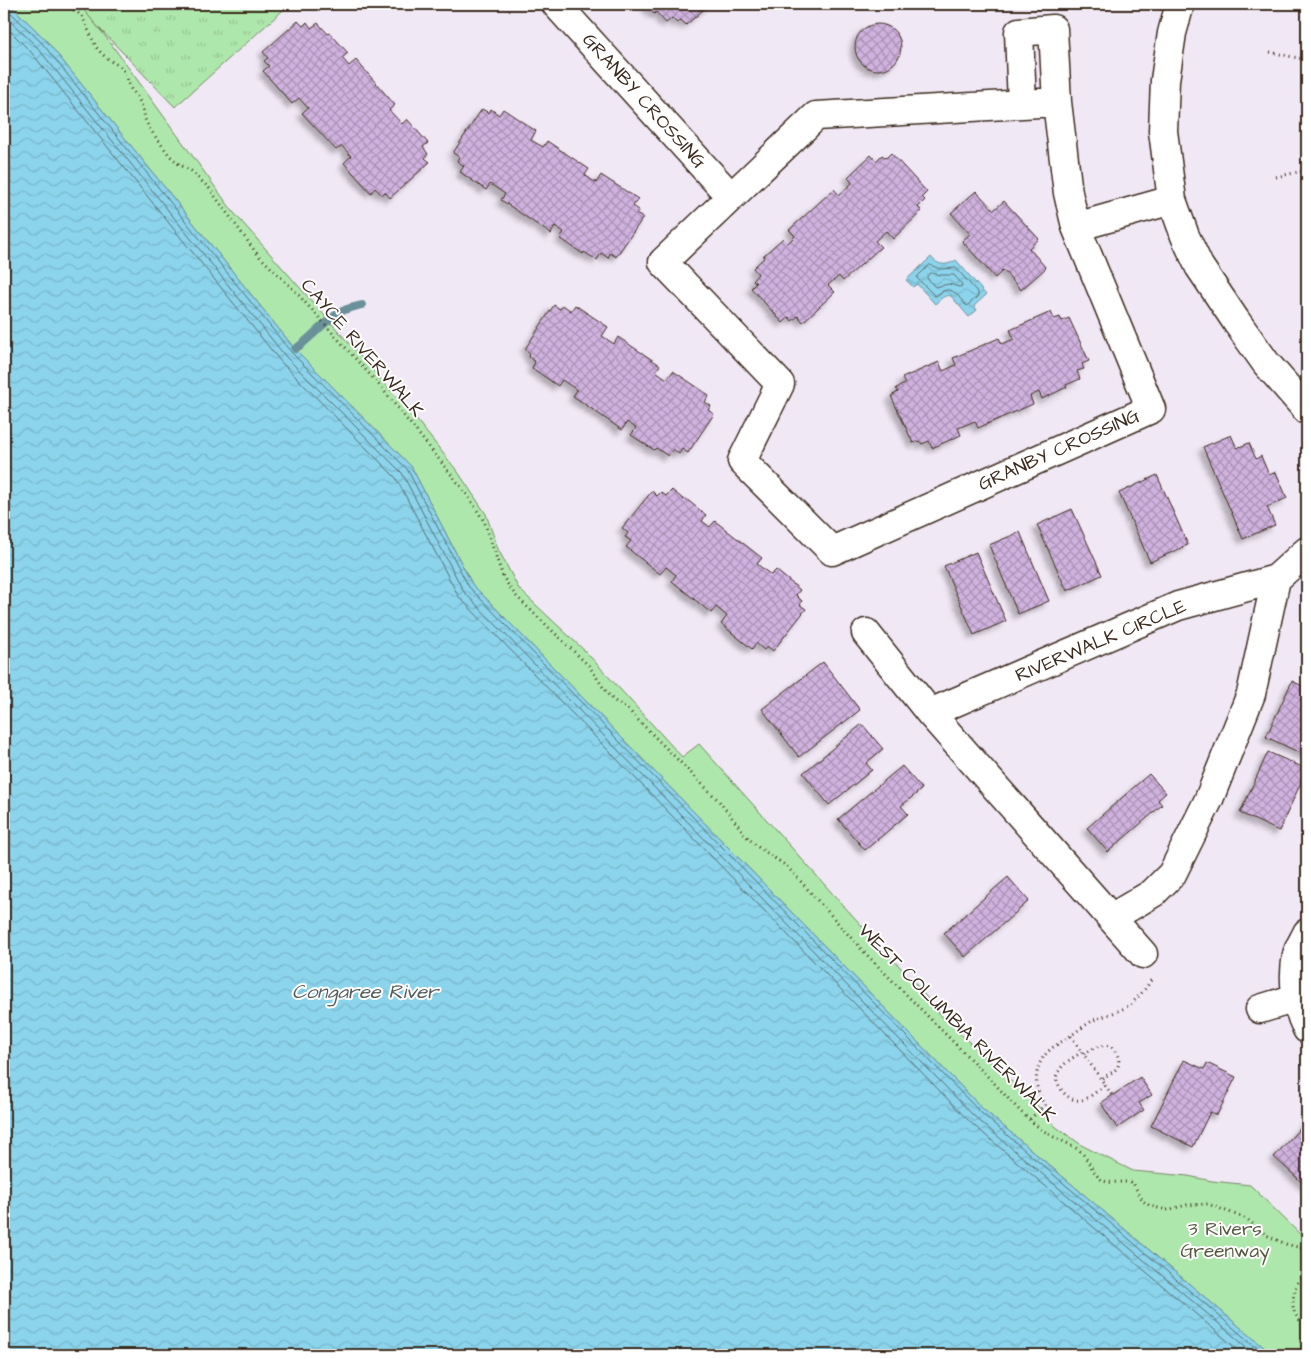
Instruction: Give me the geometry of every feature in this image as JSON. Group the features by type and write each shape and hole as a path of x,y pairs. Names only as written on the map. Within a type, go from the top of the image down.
{"street":[{"name":"GRANBY CROSSING","path":"556,4 731,197"},
{"path":"1180,4 1172,33 1164,88 1163,131 1172,200 1185,236 1200,266 1266,363 1307,410"},
{"path":"1022,104 1019,32 1053,29 1057,102"},
{"name":"GRANBY CROSSING","path":"1057,102 1068,193 1076,227 1152,409 832,551 742,461 780,384 663,262 816,116 1022,104 1057,102"},
{"path":"1076,227 1172,200"},
{"name":"RIVERWALK CIRCLE","path":"930,713 1178,606 1276,579 1307,550"},
{"path":"1111,918 1153,893 1172,874 1209,799 1251,694 1276,579"},
{"path":"866,633 930,713 1143,954"},
{"path":"1307,933 1297,954 1295,978 1296,998 1301,1018 1307,1029"},
{"path":"1260,1009 1296,998"}],"path":[{"name":"CAYCE RIVERWALK","path":"66,4 82,16 96,47 102,54 120,66 131,89 141,103 149,128 164,150 209,188 257,254 295,290 380,386 466,493 484,521 503,577 516,596 581,658 613,700 634,716"},
{"path":"1270,52 1307,60"},
{"path":"1276,177 1307,170"},
{"name":"WEST COLUMBIA RIVERWALK","path":"634,716 719,801 748,838 785,865 794,874 862,951 1015,1106 1048,1134 1081,1152 1103,1180 1133,1183 1144,1201 1150,1206 1167,1210 1187,1205 1208,1204 1247,1219 1266,1234 1286,1244 1305,1249 1307,1252"},
{"path":"1030,1119 1045,1105 1039,1096 1036,1084 1036,1075 1041,1062 1048,1052 1096,1019 1109,1015 1129,1004 1145,989 1152,977 1152,972 1143,954"},
{"path":"1071,1036 1112,1095"},
{"path":"1101,1079 1118,1066 1119,1059 1116,1052 1110,1046 1100,1045 1067,1061 1061,1067 1056,1077 1059,1087 1067,1096 1080,1100 1105,1085"},
{"path":"1307,1264 1295,1290 1293,1310 1307,1326"}],"green space":[{"name":"3 Rivers Greenway","path":"9,4 79,4 109,41 234,213 415,418 458,472 486,514 498,549 519,589 586,652 682,757 699,744 914,982 944,1019 1035,1103 1056,1127 1083,1146 1133,1171 1188,1176 1212,1181 1250,1185 1307,1241 1307,1355 1273,1355 983,1109 472,584 411,466 295,349 45,39"},
{"path":"76,4 290,4 175,107"}],"water":[{"name":"Congaree River","path":"4,4 9,4 45,39 295,349 411,466 472,584 983,1109 1273,1355 4,1355"},
{"path":"931,257 943,264 956,260 986,295 974,306 977,310 969,317 951,296 944,297 935,304 917,284 913,287 906,280"}],"building":[{"path":"645,4 710,4 686,25 681,20 677,23 672,18 666,23"},
{"path":"298,21 303,26 307,22 311,28 318,23 328,34 330,33 348,53 342,58 349,66 356,60 395,105 389,110 402,124 407,119 428,143 423,147 428,154 425,158 430,162 390,198 385,192 382,195 375,188 371,193 344,163 351,156 342,146 336,150 302,113 308,108 299,98 292,104 263,71 269,66 264,61 268,58 263,52"},
{"path":"878,24 891,28 897,34 901,47 897,60 891,66 878,70 865,66 859,60 855,47 859,34 865,28"},
{"path":"482,109 489,113 491,109 499,115 503,109 536,131 531,140 543,147 547,141 589,169 585,175 596,183 601,175 638,199 633,206 639,210 636,214 643,218 616,257 610,253 608,258 601,253 597,260 584,252 583,254 560,238 564,232 555,226 551,234 501,200 505,194 490,184 486,190 460,172 464,166 457,161 459,157 453,153"},
{"path":"891,153 927,192 922,197 925,200 918,207 922,211 893,239 886,231 875,241 881,247 843,281 839,276 828,285 835,292 803,322 798,316 792,321 789,317 783,323 751,288 756,283 753,280 758,274 753,268 783,238 788,243 795,236 789,230 834,189 839,195 852,183 848,177 871,155 876,161 882,155 886,158"},
{"path":"976,191 994,210 1004,201 1039,239 1029,248 1046,268 1021,290 1003,270 995,278 962,241 970,234 951,213"},
{"path":"554,305 560,309 563,305 571,311 575,305 608,327 602,336 614,344 618,337 660,365 656,371 667,379 673,371 709,395 705,402 711,406 708,410 714,414 688,453 682,449 679,454 673,449 668,456 656,448 654,450 631,435 636,428 627,422 622,430 573,396 577,390 562,380 558,386 532,368 535,362 529,357 530,353 525,349"},
{"path":"1051,312 1054,319 1060,317 1062,321 1069,318 1089,361 1082,364 1084,369 1077,371 1080,379 1042,399 1039,392 1030,396 1033,404 978,428 975,421 958,428 961,435 932,448 929,441 922,444 919,441 913,443 891,396 898,392 896,388 905,384 902,378 939,362 943,371 956,365 953,358 999,338 1002,344 1014,339 1010,330"},
{"path":"1231,435 1237,448 1249,443 1256,459 1261,456 1269,475 1276,472 1287,498 1267,507 1275,525 1243,539 1203,447"},
{"path":"1157,475 1188,545 1150,562 1119,493"},
{"path":"672,490 706,515 702,521 710,527 715,521 762,558 757,564 771,575 776,570 800,590 796,595 802,601 800,605 806,609 773,651 767,646 764,650 756,643 752,649 721,624 727,616 716,607 711,613 672,581 676,575 666,567 660,574 626,547 631,541 625,537 628,533 622,528 652,491 657,496 661,492 666,496"},
{"path":"1072,509 1102,575 1067,591 1037,525"},
{"path":"1020,532 1049,601 1018,614 989,545"},
{"path":"976,552 1006,621 974,635 944,566"},
{"path":"823,662 860,710 799,757 762,709"},
{"path":"1292,681 1307,688 1307,756 1266,737"},
{"path":"862,724 883,749 866,763 872,770 829,805 803,773"},
{"path":"1268,752 1307,769 1279,831 1240,813"},
{"path":"902,766 922,789 901,806 908,814 865,850 838,819"},
{"path":"1149,774 1166,793 1158,800 1162,805 1108,852 1087,828"},
{"path":"1008,877 1029,901 965,957 944,933"},
{"path":"1184,1060 1204,1069 1207,1063 1236,1077 1217,1115 1210,1112 1193,1147 1151,1126"},
{"path":"1140,1077 1152,1095 1139,1103 1144,1110 1117,1128 1101,1103"},
{"path":"1307,1120 1307,1187 1274,1157"}],"waterway":[{"path":"295,349 333,317 345,310 362,305"}]}
